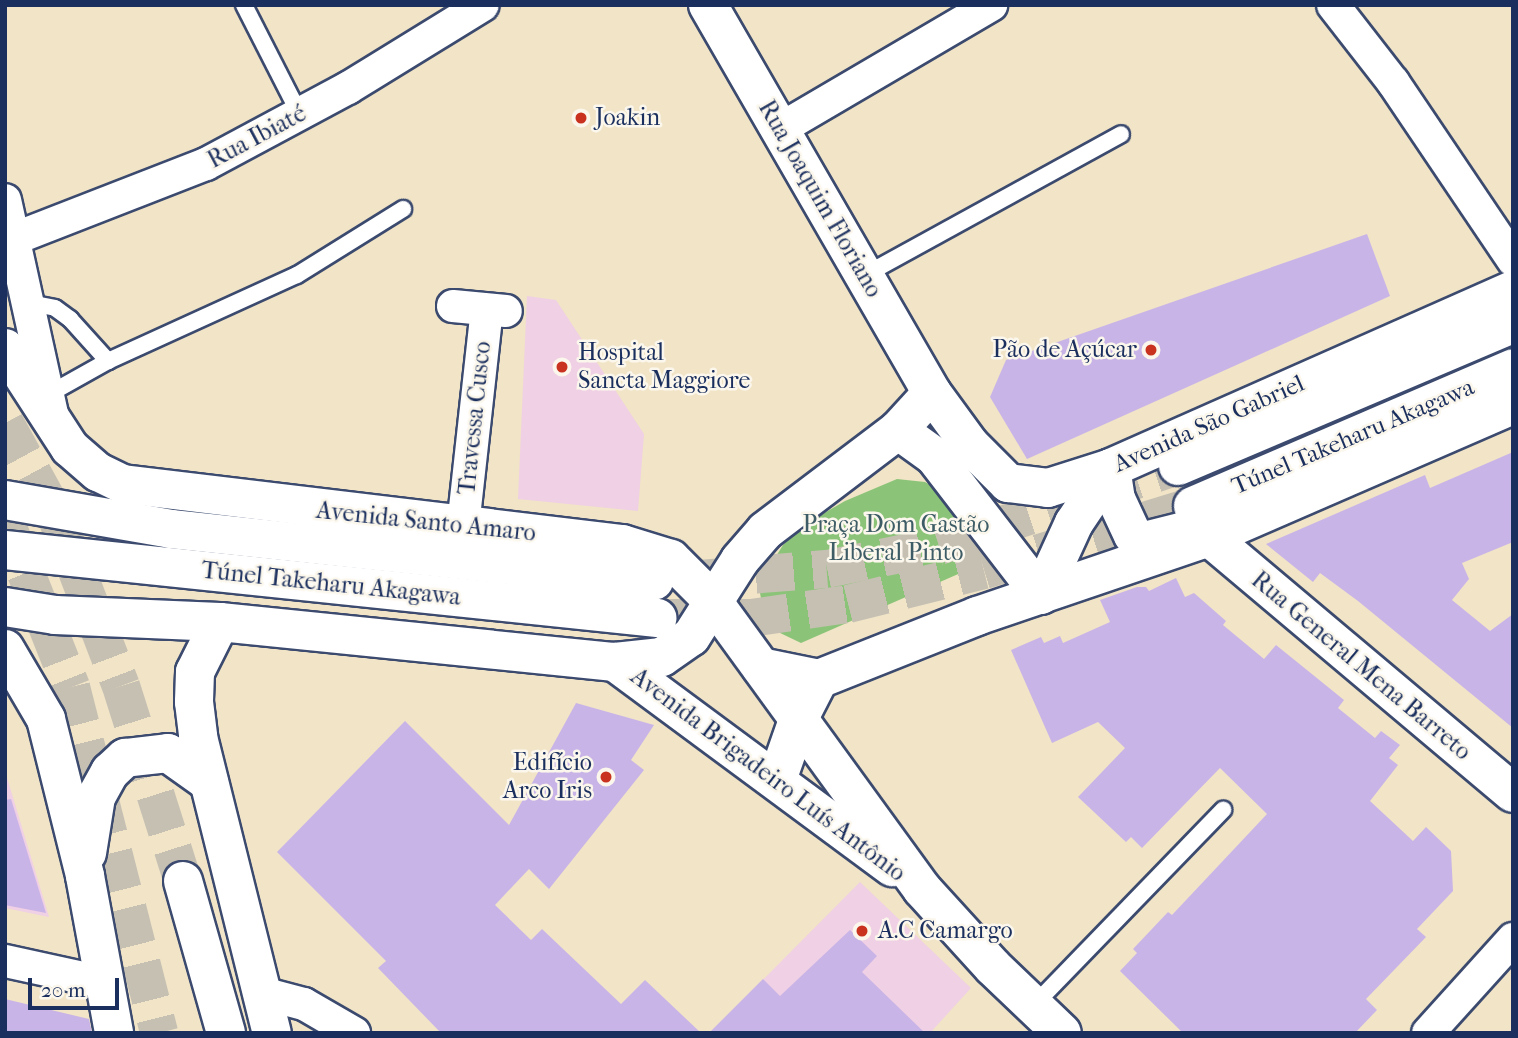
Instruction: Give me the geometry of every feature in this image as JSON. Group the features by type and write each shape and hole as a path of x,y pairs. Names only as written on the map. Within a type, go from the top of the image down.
{"main road":[{"name":"Rua Joaquim Floriano","path":"708,5 932,393"},
{"name":"Avenida São Gabriel","path":"932,393 970,445 1008,483 1048,488 1111,468 1513,290"},
{"name":"Túnel Takeharu Akagawa","path":"1178,466 1513,324"},
{"path":"5,348 51,411"},
{"name":"Túnel Takeharu Akagawa","path":"1201,522 1513,368"},
{"path":"5,607 54,615 220,622 615,662 662,656 679,647 691,636 712,600 765,531 898,430 932,393"},
{"path":"761,667 819,679 1041,595 1201,522 1513,405"},
{"name":"Avenida Santo Amaro","path":"51,411 98,472 122,484 652,551 671,559 712,600"},
{"path":"898,430 934,456 1041,595"},
{"path":"1111,468 1122,516 1141,542 1187,530 1201,522"},
{"path":"1041,595 1074,523 1111,468"},
{"name":"Túnel Takeharu Akagawa","path":"5,500 171,528 655,599 5,550"},
{"name":"Rua General Mena Barreto","path":"1201,522 1513,793"},
{"name":"Avenida Brigadeiro Luís Antônio","path":"712,600 922,889 1062,1033"},
{"path":"220,622 195,672 194,702 209,782 272,1033"},
{"path":"5,649 46,719 85,876 114,1033"},
{"name":"Avenida Brigadeiro Luís Antônio","path":"615,662 922,889"},
{"path":"777,780 798,720 819,679"},
{"path":"85,876 96,797 110,772 125,758 146,752 168,752 209,782"},
{"path":"183,881 226,1033"}],"street":[{"name":"Rua Ibiaté","path":"11,247 146,191 300,115 483,5"},
{"path":"780,129 991,5"},
{"path":"1333,5 1393,82 1513,260"},
{"path":"5,201 11,247 30,303 51,411"},
{"name":"Travessa Cusco","path":"453,306 497,311 463,526"},
{"path":"1428,1033 1513,939"},
{"path":"5,961 106,983"},
{"path":"262,993 304,1004 336,1029"}],"lane":[{"path":"244,5 300,115"},
{"path":"864,275 1121,134"},
{"path":"51,411 108,361 297,275 403,209"},
{"path":"30,303 55,308 70,319 108,361"},
{"path":"1034,1005 1223,810"}],"shaded area":[{"name":"Hospital Sancta Maggiore","path":"527,296 556,300 644,434 638,511 518,499"},
{"path":"5,771 49,917 5,908"},
{"name":"A.C Camargo","path":"860,882 971,988 930,1033 712,1031"}],"green space":[{"name":"Praça Dom Gastão Liberal Pinto","path":"897,479 925,482 939,490 982,557 981,564 801,643 776,631 764,615 760,593 767,571 783,545 807,523 845,501"}],"building":[{"name":"Pão de Açúcar","path":"1367,234 1390,296 1027,459 990,397 1006,360"},
{"path":"1513,452 1513,542 1462,563 1469,579 1452,600 1490,631 1513,614 1513,728 1358,601 1320,573 1313,582 1266,544 1425,475 1430,488"},
{"path":"1176,578 1185,597 1194,593 1226,621 1223,625 1264,659 1276,645 1344,700 1338,708 1375,738 1381,731 1400,745 1389,758 1398,765 1370,801 1413,841 1426,827 1451,851 1453,891 1417,929 1426,937 1366,999 1377,1010 1355,1033 1183,1033 1120,971 1137,953 1133,949 1168,912 1172,915 1267,814 1220,768 1142,848 1131,837 1126,842 1078,797 1125,748 1098,722 1052,743 1011,650 1041,637 1044,643 1060,636 1063,643 1110,622 1100,600 1137,587 1146,587 1149,591"},
{"path":"576,703 654,725 631,760 644,770 549,889 529,869 495,905 531,940 542,929 621,1004 645,980 701,1033 441,1033 378,968 386,961 277,852 405,721 509,825"},
{"path":"11,799 46,913 5,905 5,800"},
{"path":"850,930 877,956 862,972 925,1033 709,1033 763,979 780,996"},
{"path":"5,999 89,1019 92,1033 5,1033"}],"tunnel":[{"path":"5,423 56,516 121,686 183,881"},
{"path":"699,579 827,569 939,546 1178,466"},
{"path":"657,618 751,618 848,604 984,570 1193,506"},
{"path":"5,520 71,687 159,1033"}],"place":[{"name":"Joakin","path":"581,118"},
{"name":"Pão de Açúcar","path":"1151,350"},
{"name":"Hospital Sancta Maggiore","path":"562,367"},
{"name":"Edifício Arco Iris","path":"606,777"},
{"name":"A.C Camargo","path":"862,931"}]}
